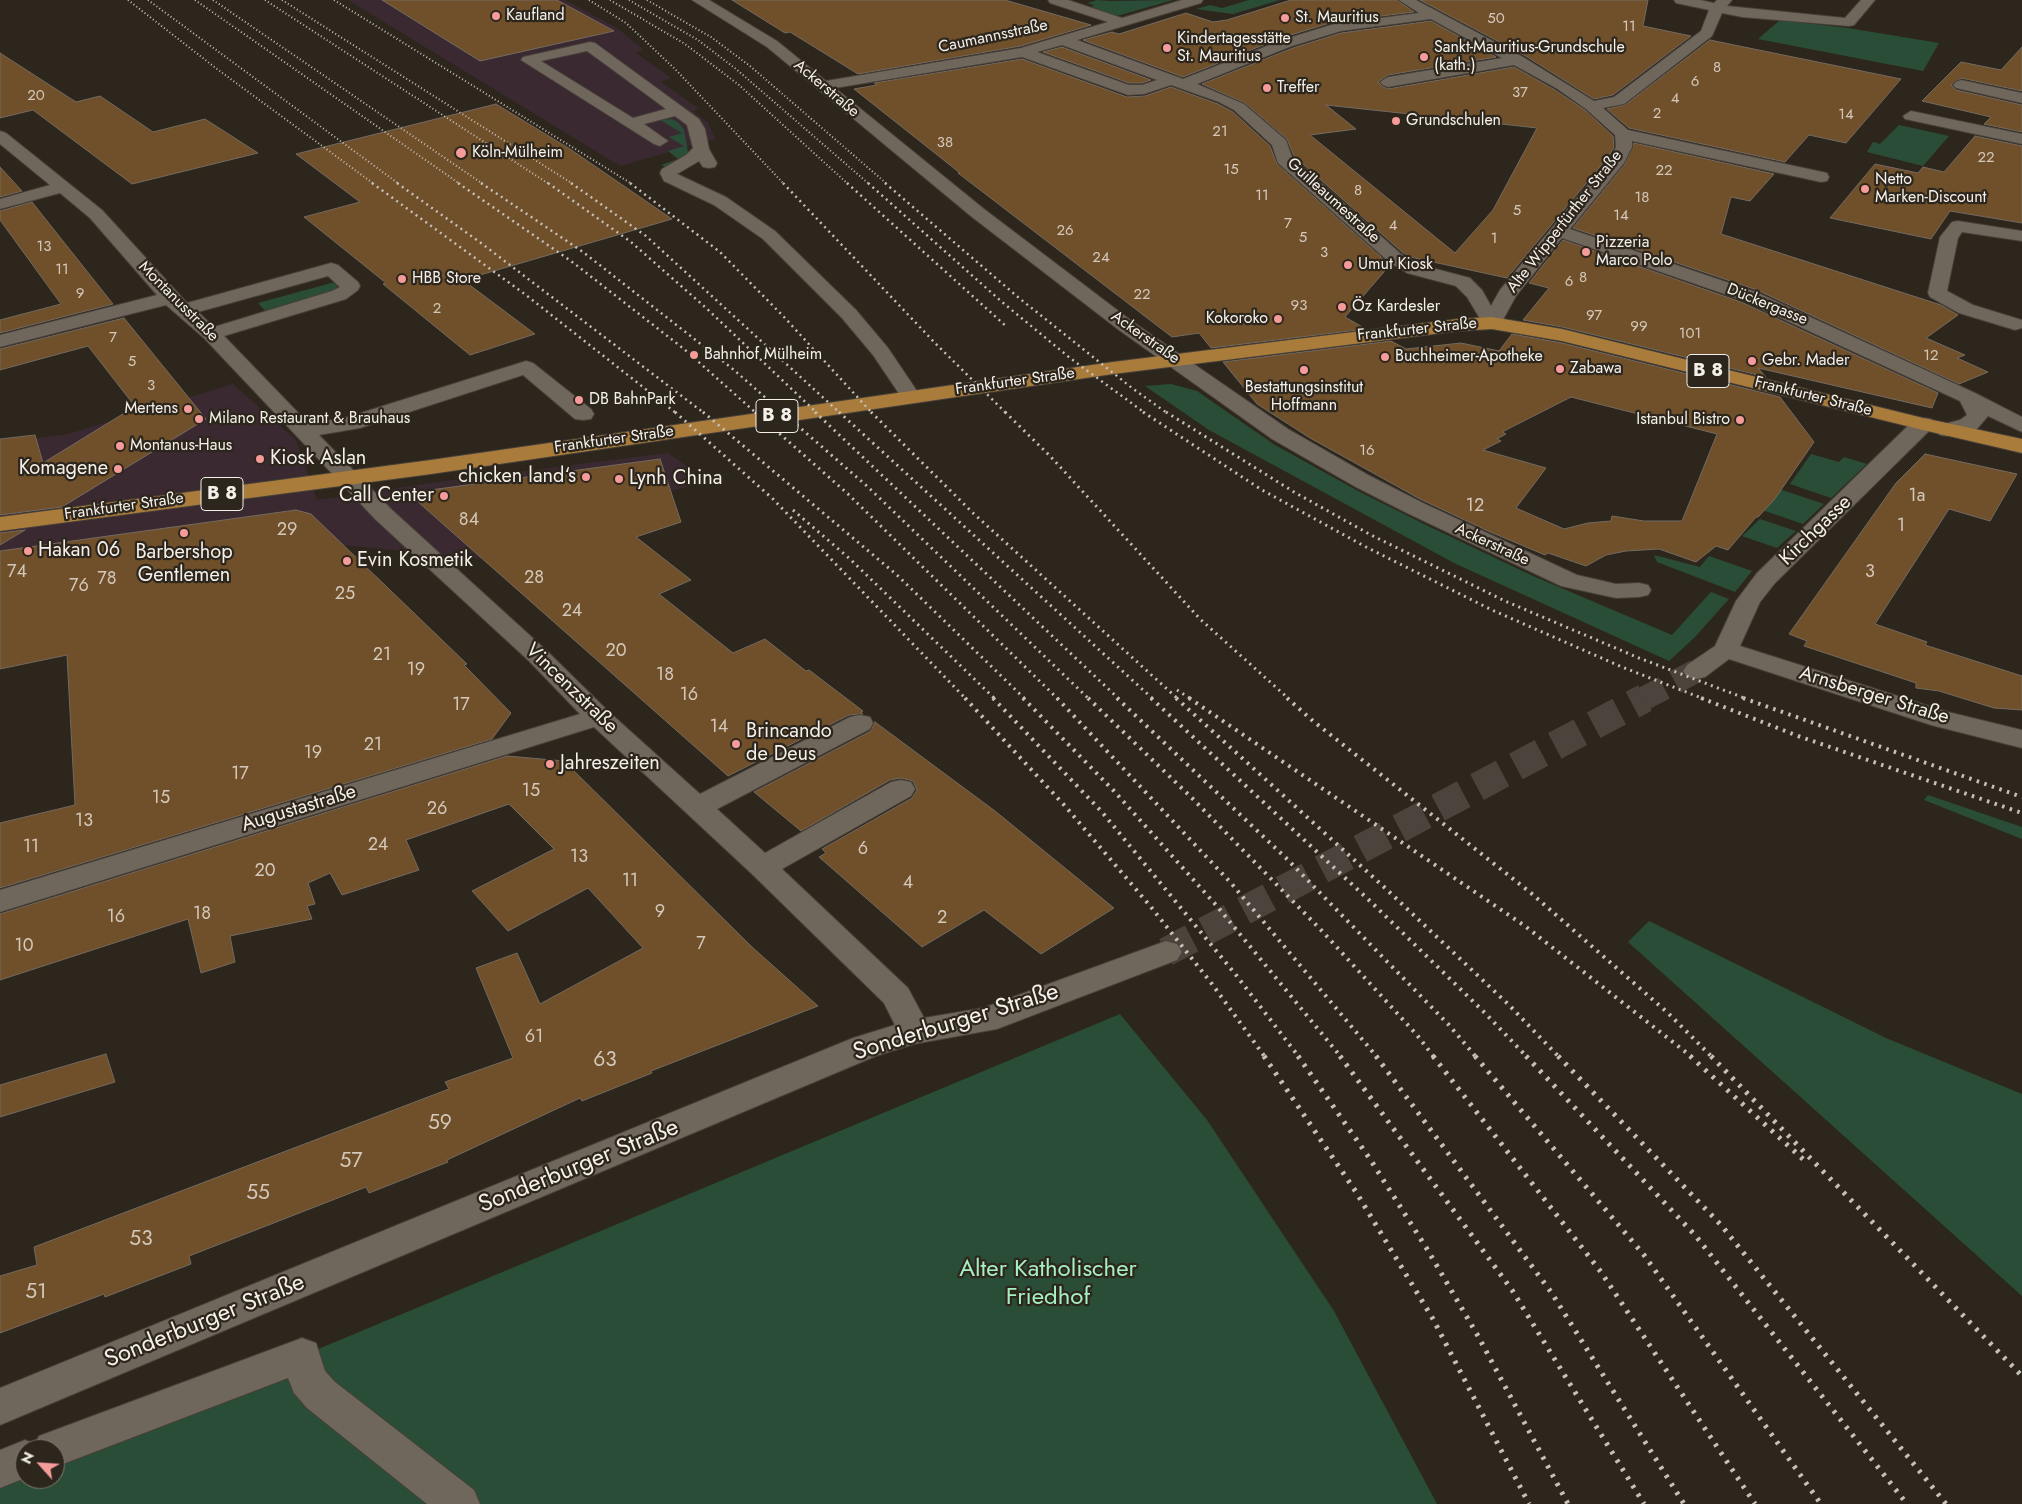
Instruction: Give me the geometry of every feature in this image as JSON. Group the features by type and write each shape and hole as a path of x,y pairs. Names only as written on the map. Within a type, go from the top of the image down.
{"main road":[{"name":"Frankfurter Straße","path":"0,524 348,478 1175,360 1423,327 1492,323 1562,335 1923,424 2022,446"}],"street":[{"name":"Ackerstraße","path":"699,0 765,39 978,213 1126,326 1280,434 1362,481 1415,508 1570,581 1616,591 1639,590"},
{"name":"Caumannsstraße","path":"1062,2 1084,0"},
{"name":"Caumannsstraße","path":"822,86 1023,52 1196,0"},
{"name":"Alte Wipperfürther Straße","path":"1406,0 1518,60 1591,106 1623,134 1624,147 1618,159 1507,294 1492,323"},
{"path":"1681,0 1721,4 1788,18 1849,22 1868,0"},
{"path":"1062,2 1121,22"},
{"path":"1591,106 1618,101 1707,33 1721,4"},
{"path":"1023,52 1128,90 1144,89 1177,82 1287,42 1339,27 1434,15"},
{"name":"Guilleaumestraße","path":"1062,40 1224,99 1239,107 1280,143 1284,159 1395,258 1414,268 1463,282 1475,294 1492,323"},
{"path":"660,141 528,60 590,46 678,111 692,122 697,129 701,148 709,163 701,176 698,190"},
{"path":"1388,82 1518,60"},
{"path":"1961,85 2022,98"},
{"path":"631,123 678,111"},
{"path":"1911,116 2022,139"},
{"path":"1623,134 1820,176"},
{"name":"Montanusstraße","path":"0,136 96,214 177,304 211,334 348,478"},
{"path":"701,148 692,159 668,173 674,180 720,201 769,234 849,314 881,352 911,397"},
{"path":"0,204 64,187"},
{"path":"2015,324 1966,309 1937,293 1949,237 1958,226 2022,236"},
{"name":"Dückergasse","path":"1558,231 1750,296 1968,397 2022,426"},
{"path":"0,341 177,304 331,268 351,286 348,290 211,334"},
{"path":"304,431 352,423 526,367 583,414"},
{"path":"1948,430 1968,425 1978,416 1968,397"},
{"name":"Kirchgasse","path":"1726,650 1748,601 1766,578 1923,424"},
{"name":"Vincenzstraße","path":"348,478 383,514 538,656 598,716 762,866 896,996 914,1032"},
{"path":"1696,671 1726,650"},
{"name":"Arnsberger Straße","path":"1726,650 1942,719 2022,739"},
{"name":"Augustastraße","path":"0,901 598,716"},
{"path":"698,806 860,723"},
{"path":"762,866 901,789"},
{"name":"Sonderburger Straße","path":"0,1407 866,1047 914,1032 986,1020 1166,952"},
{"path":"65,1444 302,1355 308,1380 321,1395 344,1411 459,1504"},
{"path":"0,1469 15,1463"}],"shaded area":[{"path":"348,0 565,0 617,28 644,50 636,53 671,78 661,82 699,109 693,111 708,123 715,139 620,166"},
{"path":"233,384 296,440 317,500 437,482 668,453 708,481 597,511 483,559 343,545 0,621 0,443 68,434"}],"green space":[{"path":"1097,0 1173,0 1117,16 1091,7 1094,5 1087,3"},
{"path":"1249,0 1280,0 1233,14 1196,9 1210,5 1222,8"},
{"path":"1780,20 1848,28 1939,43 1923,71 1758,39"},
{"path":"671,119 678,122 684,130 688,152 687,158 666,167 661,165 678,159 668,151 684,146 669,137 682,133 660,120"},
{"path":"1899,125 1949,136 1923,166 1867,152 1873,142 1880,144"},
{"path":"335,282 338,285 334,292 268,314 258,303"},
{"path":"1171,384 1197,391 1275,445 1360,492 1533,576 1672,635 1711,592 1729,599 1695,637 1669,661 1454,563 1209,430 1145,386"},
{"path":"1811,454 1839,462 1844,457 1867,464 1831,498 1790,484"},
{"path":"1779,489 1824,504 1803,524 1762,510"},
{"path":"1760,519 1796,531 1777,548 1742,536"},
{"path":"1654,555 1700,567 1709,556 1752,571 1735,592 1657,562"},
{"path":"1928,795 2022,827 2022,839 1924,800"},
{"path":"1649,921 1886,1038 2022,1094 2022,1296 1628,942"},
{"name":"Alter Katholischer Friedhof","path":"1120,1014 1207,1120 1334,1311 1437,1504 0,1504 0,1482 15,1475 15,1489 65,1489 65,1455"}],"building":[{"name":"Kaufland","path":"382,0 557,0 614,31 480,61"},
{"path":"732,0 1005,0 1091,25 1021,46 858,74 790,32 785,33"},
{"path":"1291,0 1397,0 1414,12 1333,22 1281,38 1183,77 1083,40 1112,32 1119,34 1186,13 1213,22 1227,20"},
{"path":"1420,0 1648,0 1643,26 1691,36 1613,95 1594,99 1524,55"},
{"path":"1431,21 1496,57 1388,75 1378,82 1382,86 1388,89 1514,67 1555,90 1585,110 1613,136 1614,147 1609,156 1507,278 1410,257 1402,252 1294,156 1287,139 1245,103 1202,84 1293,48 1341,33","holes":["1326,105 1537,128 1493,210 1455,253 1310,135 1356,129"]},
{"path":"1710,40 1901,79 1846,143 1809,135 1785,162 1629,128 1607,109 1625,105"},
{"path":"1062,47 1151,80 1142,83 1129,83 1043,52"},
{"path":"2022,47 2022,91 1961,78 1951,85 1956,90 2022,105 2022,132 1984,124 1991,117 1922,101 1961,62 2001,70"},
{"path":"0,53 76,102 100,96 153,132 205,119 258,153 132,184 33,110 0,118"},
{"path":"1022,59 1127,97 1145,96 1171,87 1218,104 1233,112 1270,146 1277,164 1390,265 1345,317 1366,329 1211,348 1199,333 1172,337 958,173 960,173 854,89 877,85 874,83"},
{"path":"496,104 570,149 672,219 463,280 535,334 470,355 383,284 386,283 304,217 360,202 296,154"},
{"path":"1975,136 2022,146 2022,223 1950,211 1931,239 1830,218 1875,164 1918,173 1923,167 1944,172"},
{"path":"1634,143 1774,174 1750,201 1731,197 1721,234 1941,305 1958,315 1926,338 1965,355 1957,358 1988,372 1959,384 1757,290 1573,228 1625,164"},
{"path":"0,167 22,191 0,197"},
{"path":"32,202 113,304 0,333 0,320 61,304 0,220 0,211"},
{"path":"1563,240 1741,302 1938,393 1932,408 1758,368 1766,377 1562,327 1523,320 1549,288 1529,283"},
{"path":"124,318 206,419 62,507 0,515 0,439 35,435 43,463 126,412 137,409 88,346 0,370 0,349"},
{"path":"1512,334 1562,343 1780,397 1814,442 1774,500 1756,517 1728,550 1716,546 1696,562 1659,549 1626,551 1606,555 1586,566 1548,553 1545,555 1488,531 1420,499 1310,438 1257,404 1223,362 1391,341 1406,349 1461,343 1499,351","holes":["1571,397 1717,434 1682,521 1644,521 1612,516 1611,521 1588,523 1564,529 1516,508 1546,468 1483,450 1501,441 1497,439 1506,434 1502,432"]},
{"path":"1925,454 2017,474 1990,521 1949,509 1875,624 1927,642 1925,645 2022,676 2022,710 1994,708 1939,691 1916,688 1916,683 1804,646 1807,641 1789,634 1896,483"},
{"path":"660,459 681,522 636,537 691,580 659,594 733,653 765,639 806,671 809,670 863,711 861,712 863,714 849,715 728,776 408,493"},
{"path":"296,510 311,514 467,664 464,665 511,713 492,739 0,888 0,823 75,805 67,655 0,669 0,551"},
{"path":"25,530 0,545 0,533"},
{"path":"875,722 995,811 1114,908 1041,954 984,910 922,947 819,857 826,853 822,849 912,798 917,790 913,781 901,778 890,780 801,831 754,792 871,731"},
{"path":"507,756 564,761 752,947 818,1006 651,1071 652,1073 582,1101 580,1098 447,1160 448,1162 369,1193 366,1187 189,1256 191,1264 105,1297 104,1294 0,1333 0,1276 37,1265 34,1247 449,1089 445,1082 513,1058 476,968 517,953 540,1004 643,948 588,888 508,931 472,891 554,849 509,804 406,840 419,870 342,895 330,873 308,883 315,904 307,906 312,919 230,936 235,962 201,973 188,919 0,980 0,914"},
{"path":"106,1054 115,1082 0,1117 0,1085"}],"tunnel":[{"path":"1643,699 1696,671"},
{"path":"1166,952 1645,698"}],"railway":[{"path":"128,0 217,69 374,184"},
{"path":"148,0 399,184"},
{"path":"195,0 460,184"},
{"path":"213,0 483,184"},
{"path":"265,0 549,184"},
{"path":"282,0 573,184"},
{"path":"334,0 632,184"},
{"path":"589,0 626,23 675,69 784,184"},
{"path":"610,0 685,44 739,85 848,184"},
{"path":"629,0 698,40 736,69 869,184"},
{"path":"647,0 711,37 750,66 887,184"},
{"path":"372,183 526,295 676,413"},
{"path":"397,183 481,243 704,413"},
{"path":"458,183 571,261 684,349 756,413"},
{"path":"481,183 583,252 734,370 783,413"},
{"path":"548,183 631,242 705,307 817,413"},
{"path":"571,183 646,236 840,413"},
{"path":"630,183 720,252 784,317 872,413"},
{"path":"783,183 935,343 1006,413"},
{"path":"847,183 1007,327"},
{"path":"868,183 1002,302 1070,358 1145,413"},
{"path":"885,183 1019,298 1132,388 1167,413"},
{"path":"675,412 773,499 966,699"},
{"path":"703,412 897,575 1025,699"},
{"path":"755,412 848,494 1057,698"},
{"path":"782,412 868,487 1089,699"},
{"path":"815,412 1119,699"},
{"path":"839,412 1153,699"},
{"path":"1005,412 1051,457 1200,619 1289,699"},
{"path":"1143,412 1262,490 1366,547 1492,610 1622,667 1704,699"},
{"path":"1166,412 1294,492 1371,535 1505,601 1639,658 1747,699"},
{"path":"872,413 973,513 1178,699"},
{"path":"793,510 850,559 995,699"},
{"path":"1177,690 1191,699"},
{"path":"965,698 1065,806 1151,907 1212,984 1265,1057"},
{"path":"993,698 1102,812 1236,975 1299,1057"},
{"path":"1023,698 1114,791 1216,905 1341,1057"},
{"path":"1057,698 1231,883 1377,1057"},
{"path":"1088,698 1192,798 1322,931 1417,1035 1434,1057"},
{"path":"1117,698 1287,859 1449,1025 1476,1057"},
{"path":"1151,698 1370,901 1485,1013 1527,1057"},
{"path":"1176,698 1384,887 1509,1005 1559,1057"},
{"path":"1189,698 1525,926 1692,1057"},
{"path":"1287,698 1313,721 1531,893 1668,1013 1711,1056"},
{"path":"1701,698 1798,736 2022,813"},
{"path":"1743,698 2022,797"},
{"path":"1264,1056 1356,1192 1433,1319 1529,1504"},
{"path":"1298,1056 1370,1159 1427,1249 1478,1336 1568,1504"},
{"path":"1340,1056 1512,1290 1644,1504"},
{"path":"1376,1056 1551,1292 1684,1504"},
{"path":"1433,1056 1601,1272 1755,1504"},
{"path":"1475,1056 1644,1255 1821,1504"},
{"path":"1526,1056 1695,1235 1907,1504"},
{"path":"1558,1056 1721,1225 1946,1504"},
{"path":"1690,1056 1806,1162"},
{"path":"1711,1056 2022,1376"}],"place":[{"name":"Kaufland","path":"496,16"},
{"name":"St. Mauritius","path":"1285,18"},
{"name":"Kindertagesstätte St. Mauritius","path":"1167,48"},
{"name":"Sankt-Mauritius-Grundschule (kath.)","path":"1424,57"},
{"name":"Treffer","path":"1267,88"},
{"name":"Grundschulen","path":"1396,121"},
{"name":"Köln-Mülheim","path":"461,153"},
{"name":"Netto Marken-Discount","path":"1865,189"},
{"name":"Pizzeria Marco Polo","path":"1586,252"},
{"name":"Umut Kiosk","path":"1348,265"},
{"name":"HBB Store","path":"402,279"},
{"name":"Öz Kardesler","path":"1342,307"},
{"name":"Kokoroko","path":"1278,319"},
{"name":"Bahnhof Mülheim","path":"694,355"},
{"name":"Buchheimer-Apotheke","path":"1385,357"},
{"name":"Gebr. Mader","path":"1752,361"},
{"name":"Zabawa","path":"1560,369"},
{"name":"Bestattungsinstitut Hoffmann","path":"1304,370"},
{"name":"DB BahnPark","path":"579,400"},
{"name":"Mertens","path":"188,409"},
{"name":"Milano Restaurant & Brauhaus","path":"199,419"},
{"name":"Istanbul Bistro","path":"1740,420"},
{"name":"Montanus-Haus","path":"120,446"},
{"name":"Kiosk Aslan","path":"260,459"},
{"name":"Komagene","path":"118,469"},
{"name":"chicken land‘s","path":"586,477"},
{"name":"Lynh China","path":"619,479"},
{"name":"Call Center","path":"444,496"},
{"name":"Barbershop Gentlemen","path":"184,533"},
{"name":"Hakan 06","path":"28,551"},
{"name":"Evin Kosmetik","path":"347,561"},
{"name":"Brincando de Deus","path":"736,744"},
{"name":"Jahreszeiten","path":"550,764"}]}
